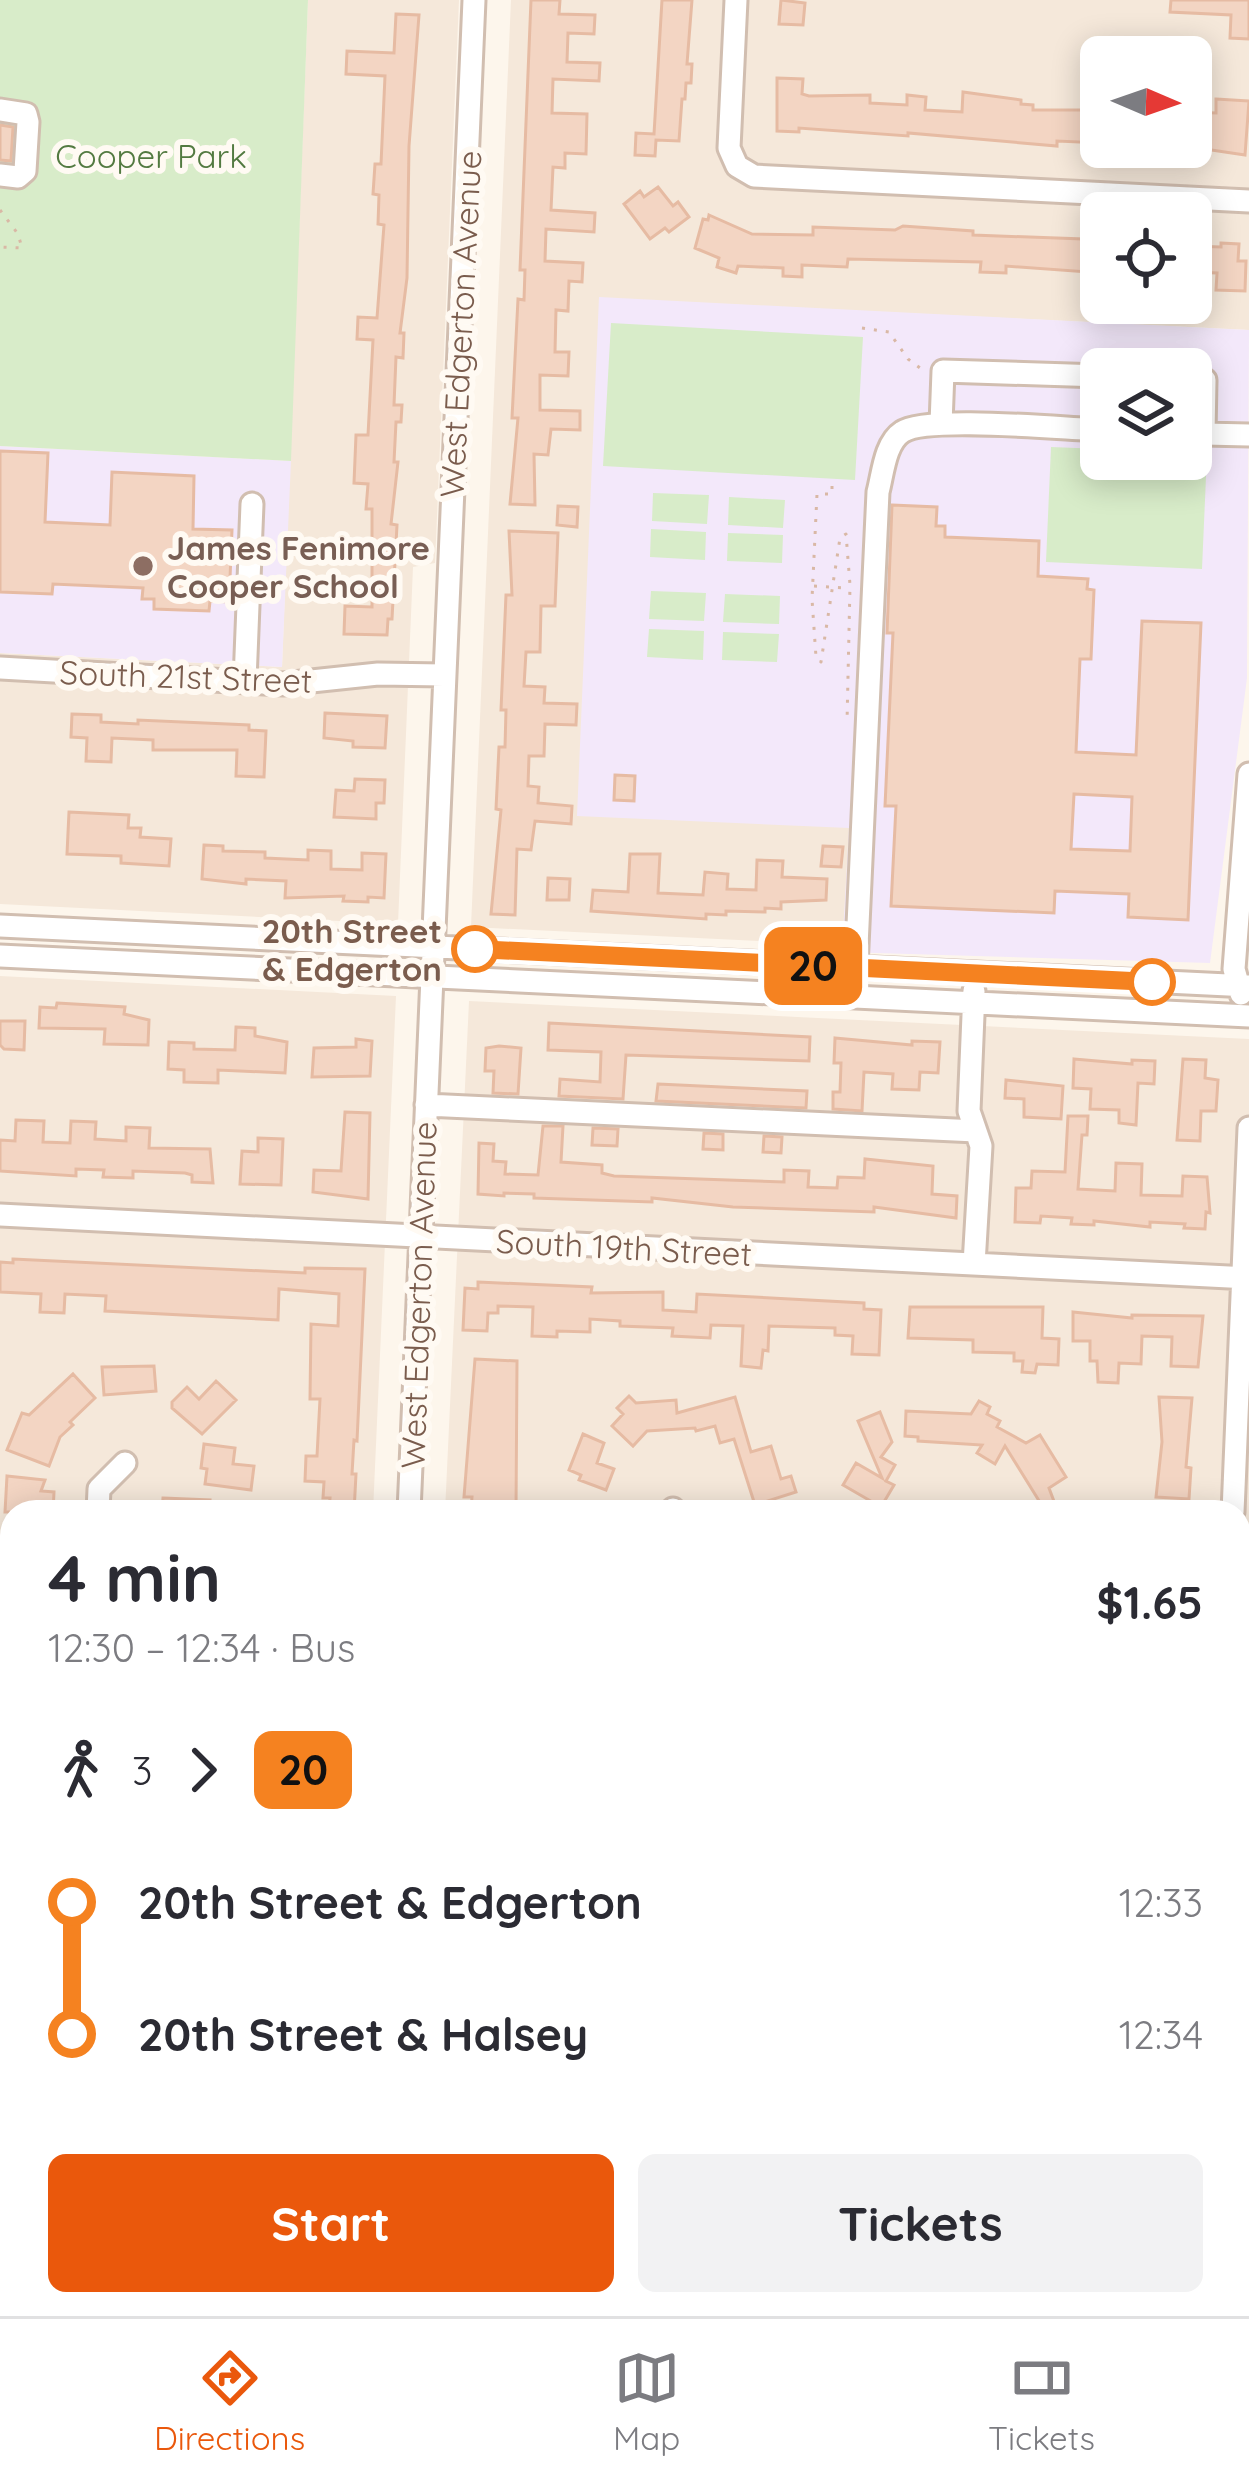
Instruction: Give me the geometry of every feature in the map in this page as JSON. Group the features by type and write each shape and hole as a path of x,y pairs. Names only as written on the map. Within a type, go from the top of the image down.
{"street":[{"name":"West Edgerton Avenue","path":"410,1500 474,0"},
{"path":"736,0 729,148 737,166 754,176 1249,201"},
{"path":"0,110 26,114 28,122 26,171 18,177 0,176"},
{"path":"941,424 943,371 1080,375"},
{"path":"850,998 878,492 891,443 905,429 941,424 1080,429"},
{"path":"1212,434 1249,435"},
{"path":"244,681 252,504"},
{"name":"South 21st Street","path":"0,668 283,684 378,674 444,675"},
{"path":"0,956 1249,1016 1234,969 1249,774"},
{"path":"0,926 1243,986"},
{"path":"302,971 303,941"},
{"path":"566,984 567,954"},
{"path":"974,1264 981,1146 968,1111 975,974"},
{"path":"1118,1010 1119,980"},
{"path":"426,1106 976,1131"},
{"path":"1234,1500 1249,1128"},
{"name":"South 19th Street","path":"0,1215 1245,1278"},
{"path":"99,1500 99,1489 125,1463"}],"path":[{"path":"0,210 22,248 0,247"},
{"path":"862,328 889,332 922,371 943,371"},
{"path":"832,486 832,494 817,494 813,586 821,662 844,533 850,588 844,720"},
{"path":"813,586 850,588"}],"shaded area":[{"path":"308,0 459,0 435,563 413,567 398,924 0,904 0,653 282,667"},
{"path":"511,0 1249,0 1249,330 1127,324 1212,324 1212,192 1080,192 1080,322 599,298 850,828 843,945 471,927"},
{"path":"599,297 1249,330 1247,678 1210,963 842,952 849,828 577,816"},
{"name":"James Fenimore Cooper School","path":"0,446 291,461 282,667 0,653"},
{"path":"0,976 396,996 374,1500 0,1500"},
{"path":"469,1001 1249,1039 1249,1500 446,1500"}],"green space":[{"name":"Cooper Park","path":"0,0 308,0 291,461 0,446"},
{"path":"611,323 863,337 855,480 603,466"},
{"path":"1051,447 1080,448 1080,480 1206,480 1202,569 1046,562"},
{"path":"653,493 709,495 707,524 652,521"},
{"path":"729,497 785,500 783,528 728,525"},
{"path":"651,529 706,532 705,560 650,557"},
{"path":"728,533 783,535 782,563 727,561"},
{"path":"651,591 706,593 704,621 649,619"},
{"path":"725,594 780,596 779,624 723,622"},
{"path":"649,629 704,631 703,660 647,657"},
{"path":"723,632 779,634 777,662 722,660"}],"building":[{"path":"531,0 560,0 559,14 595,15 594,34 568,33 567,62 600,63 599,81 553,79 552,113 587,114 586,154 565,153 565,168 553,167 551,210 595,213 594,232 546,229 545,261 583,263 582,282 569,281 568,311 556,310 555,352 569,352 568,376 540,375 540,410 580,411 580,430 551,429 548,455 534,454 535,505 510,504 518,418 512,418 518,299 524,300 525,270 520,270"},
{"path":"662,0 692,0 687,64 692,64 691,83 686,83 682,99 679,141 656,140 655,156 635,155 636,133 654,134"},
{"path":"781,0 805,3 803,25 779,24"},
{"path":"1171,0 1249,0 1249,39 1230,38 1231,15 1170,12"},
{"path":"396,14 419,15 409,146 407,278 400,333 404,333 403,358 396,357 394,405 402,405 401,422 396,422 394,462 398,462 391,524 397,525 392,619 388,619 387,635 344,634 345,606 372,607 372,509 366,509 368,484 354,483 356,435 368,435 373,340 357,339 358,317 377,318 384,225 378,224 379,195 373,194 375,164 381,164 385,76 346,74 347,51 394,53"},
{"path":"777,78 803,79 802,94 809,96 870,95 870,103 907,105 907,95 926,97 925,110 962,112 963,92 1021,100 1021,104 1033,105 1033,110 1080,110 1080,142 1057,141 1057,146 908,133 777,131"},
{"path":"1216,99 1249,101 1245,155 1212,150 1212,113 1216,113"},
{"path":"0,125 13,127 11,161 0,160"},
{"path":"658,187 689,217 650,239 624,204 640,191 644,197"},
{"path":"709,215 752,234 813,235 813,227 895,230 903,226 973,231 973,235 1080,239 1080,271 1006,266 1006,273 980,272 981,262 848,259 847,267 802,265 802,277 783,276 783,268 738,266 736,273 717,267 719,258 695,248 703,219 708,220"},
{"path":"1221,243 1239,244 1238,261 1246,261 1245,291 1216,290 1212,247 1221,247"},
{"path":"0,451 48,453 45,522 110,525 112,472 194,476 193,529 232,530 229,602 210,601 209,611 154,609 154,599 142,599 143,588 53,584 52,594 0,592"},
{"path":"892,505 937,507 936,526 945,526 945,537 1039,541 1038,576 1088,579 1087,589 1094,590 1091,659 1080,659 1076,752 1136,755 1142,621 1201,623 1188,920 1128,917 1129,894 1055,891 1054,913 891,906 896,806 885,806 893,633 887,633","holes":["1074,794 1132,797 1130,851 1071,849"]},
{"path":"558,506 578,507 577,527 557,525"},
{"path":"509,531 558,533 555,606 541,606 540,652 526,652 524,686 545,687 544,703 577,704 576,725 545,724 544,756 529,756 528,786 539,787 538,803 572,806 571,824 535,821 531,850 517,849 515,915 491,914 501,810 496,809 499,747 505,747 506,710 501,710 506,595 512,595"},
{"path":"325,713 387,716 385,748 353,747 353,741 324,738"},
{"path":"72,714 101,715 101,722 249,725 249,730 266,731 264,777 236,776 237,750 153,750 153,740 112,738 111,762 86,761 87,738 71,737"},
{"path":"615,775 635,776 634,801 614,800"},
{"path":"355,779 385,780 384,803 376,803 376,819 334,817 336,790 354,791"},
{"path":"69,812 129,815 128,828 141,828 140,837 171,839 169,866 121,863 121,856 67,854"},
{"path":"204,845 223,846 223,851 265,852 265,858 308,860 308,850 331,851 331,869 362,870 362,853 386,854 384,898 368,897 368,902 343,901 344,896 285,898 286,881 246,879 246,884 202,879"},
{"path":"823,846 843,847 841,867 821,866"},
{"path":"630,854 660,854 658,893 703,895 705,872 728,874 727,889 756,890 757,860 783,861 782,877 827,879 826,900 781,902 781,909 726,911 726,915 706,914 706,919 591,911 593,890 628,892"},
{"path":"548,878 570,879 569,900 547,900"},
{"path":"57,1003 125,1007 124,1014 149,1020 148,1045 104,1044 105,1029 39,1028 40,1007 56,1008"},
{"path":"0,1021 25,1021 24,1050 0,1045"},
{"path":"549,1023 810,1037 809,1061 626,1055 623,1099 559,1096 560,1079 600,1082 601,1052 548,1050"},
{"path":"236,1027 255,1028 255,1036 287,1042 285,1073 218,1070 218,1083 184,1082 184,1070 168,1069 169,1042 194,1043 194,1049 235,1050"},
{"path":"835,1038 912,1045 912,1041 940,1042 938,1073 920,1072 919,1090 892,1089 893,1074 864,1072 862,1111 833,1109 833,1092 840,1092 841,1063 834,1063"},
{"path":"356,1039 372,1041 370,1076 312,1077 314,1048 356,1047"},
{"path":"486,1048 521,1048 518,1094 493,1093 494,1071 485,1071"},
{"path":"1074,1059 1155,1061 1154,1084 1138,1083 1136,1125 1119,1123 1119,1110 1090,1109 1091,1089 1073,1088"},
{"path":"1183,1059 1206,1060 1205,1078 1218,1080 1216,1111 1201,1111 1200,1141 1177,1140"},
{"path":"1006,1080 1063,1086 1061,1119 1024,1117 1024,1099 1005,1098"},
{"path":"658,1084 807,1091 806,1108 656,1101"},
{"path":"345,1112 370,1113 368,1199 313,1192 314,1170 341,1171"},
{"path":"1068,1116 1088,1116 1078,1189 1115,1191 1116,1163 1142,1164 1141,1195 1182,1196 1183,1176 1207,1177 1210,1213 1206,1212 1205,1229 1150,1222 1150,1227 1094,1221 1094,1225 1071,1224 1072,1218 1041,1216 1040,1223 1015,1222 1016,1188 1031,1188 1032,1171 1065,1172"},
{"path":"16,1120 44,1121 43,1142 70,1143 71,1121 96,1122 95,1139 126,1141 126,1127 150,1128 149,1148 210,1149 213,1183 192,1182 192,1175 185,1173 133,1171 133,1178 103,1177 104,1170 76,1169 76,1176 0,1171 0,1140 15,1141"},
{"path":"543,1126 563,1126 561,1162 602,1165 602,1173 614,1176 784,1182 784,1170 809,1171 808,1187 837,1188 838,1177 864,1178 865,1159 933,1166 932,1194 957,1196 956,1218 874,1207 874,1212 733,1207 652,1198 652,1202 478,1194 479,1143 494,1144 493,1161 506,1162 505,1174 538,1175"},
{"path":"593,1128 618,1129 617,1146 592,1145"},
{"path":"704,1133 723,1134 723,1150 703,1149"},
{"path":"764,1136 782,1137 781,1153 763,1152"},
{"path":"258,1138 283,1139 281,1185 240,1184 242,1151 258,1152"},
{"path":"13,1259 305,1273 305,1268 365,1269 352,1474 356,1474 355,1500 323,1498 324,1482 305,1481 306,1456 317,1456 320,1399 310,1399 311,1324 338,1326 339,1294 279,1289 278,1320 105,1311 106,1296 65,1294 64,1313 40,1312 41,1294 0,1292 0,1262 13,1263"},
{"path":"478,1282 592,1287 591,1293 663,1292 663,1310 696,1312 697,1294 864,1303 864,1309 881,1310 879,1355 852,1354 853,1336 835,1335 835,1328 769,1326 768,1351 763,1350 761,1368 741,1366 743,1326 711,1325 710,1338 672,1336 673,1328 620,1326 620,1321 590,1319 590,1332 532,1336 533,1307 498,1306 498,1313 488,1313 487,1331 463,1330 465,1288 478,1289"},
{"path":"910,1307 1043,1307 1042,1338 1059,1339 1058,1365 1037,1364 1035,1373 1022,1372 1023,1361 1014,1361 1014,1353 973,1352 973,1340 908,1338"},
{"path":"1073,1312 1132,1318 1203,1316 1198,1367 1171,1366 1172,1337 1142,1336 1141,1364 1119,1363 1118,1383 1098,1382 1097,1361 1090,1361 1090,1341 1073,1341"},
{"path":"475,1359 517,1361 516,1500 464,1497"},
{"path":"154,1366 156,1391 104,1395 102,1367"},
{"path":"73,1374 95,1398 70,1422 73,1425 60,1437 49,1466 7,1450 22,1413 29,1415"},
{"path":"216,1381 236,1400 202,1434 172,1408 172,1402 187,1387 199,1399"},
{"path":"629,1396 636,1403 676,1400 677,1413 735,1397 751,1452 771,1446 781,1479 791,1476 796,1492 753,1500 734,1439 720,1443 715,1426 647,1431 633,1446 612,1426 623,1414 617,1408"},
{"path":"1159,1397 1192,1398 1186,1467 1191,1468 1189,1499 1156,1497 1162,1442"},
{"path":"979,1401 990,1407 987,1414 1000,1421 997,1427 1026,1443 1040,1435 1066,1477 1049,1488 1054,1500 1039,1500 1005,1446 995,1464 977,1453 982,1445 905,1436 906,1411 971,1414"},
{"path":"880,1412 892,1442 881,1457 895,1465 886,1481 894,1485 885,1500 869,1500 843,1485 856,1463 882,1478 858,1421"},
{"path":"583,1434 604,1443 597,1463 614,1469 606,1490 579,1480 581,1475 569,1470"},
{"path":"204,1444 235,1448 233,1464 254,1466 251,1490 205,1484"},
{"path":"7,1476 45,1480 41,1491 54,1492 54,1500 6,1500"}],"bus line":[{"name":"20","path":"475,949 1152,982"}],"place":[{"name":"James Fenimore Cooper School","path":"143,566"},
{"name":"20th Street & Edgerton","path":"475,949"}]}
